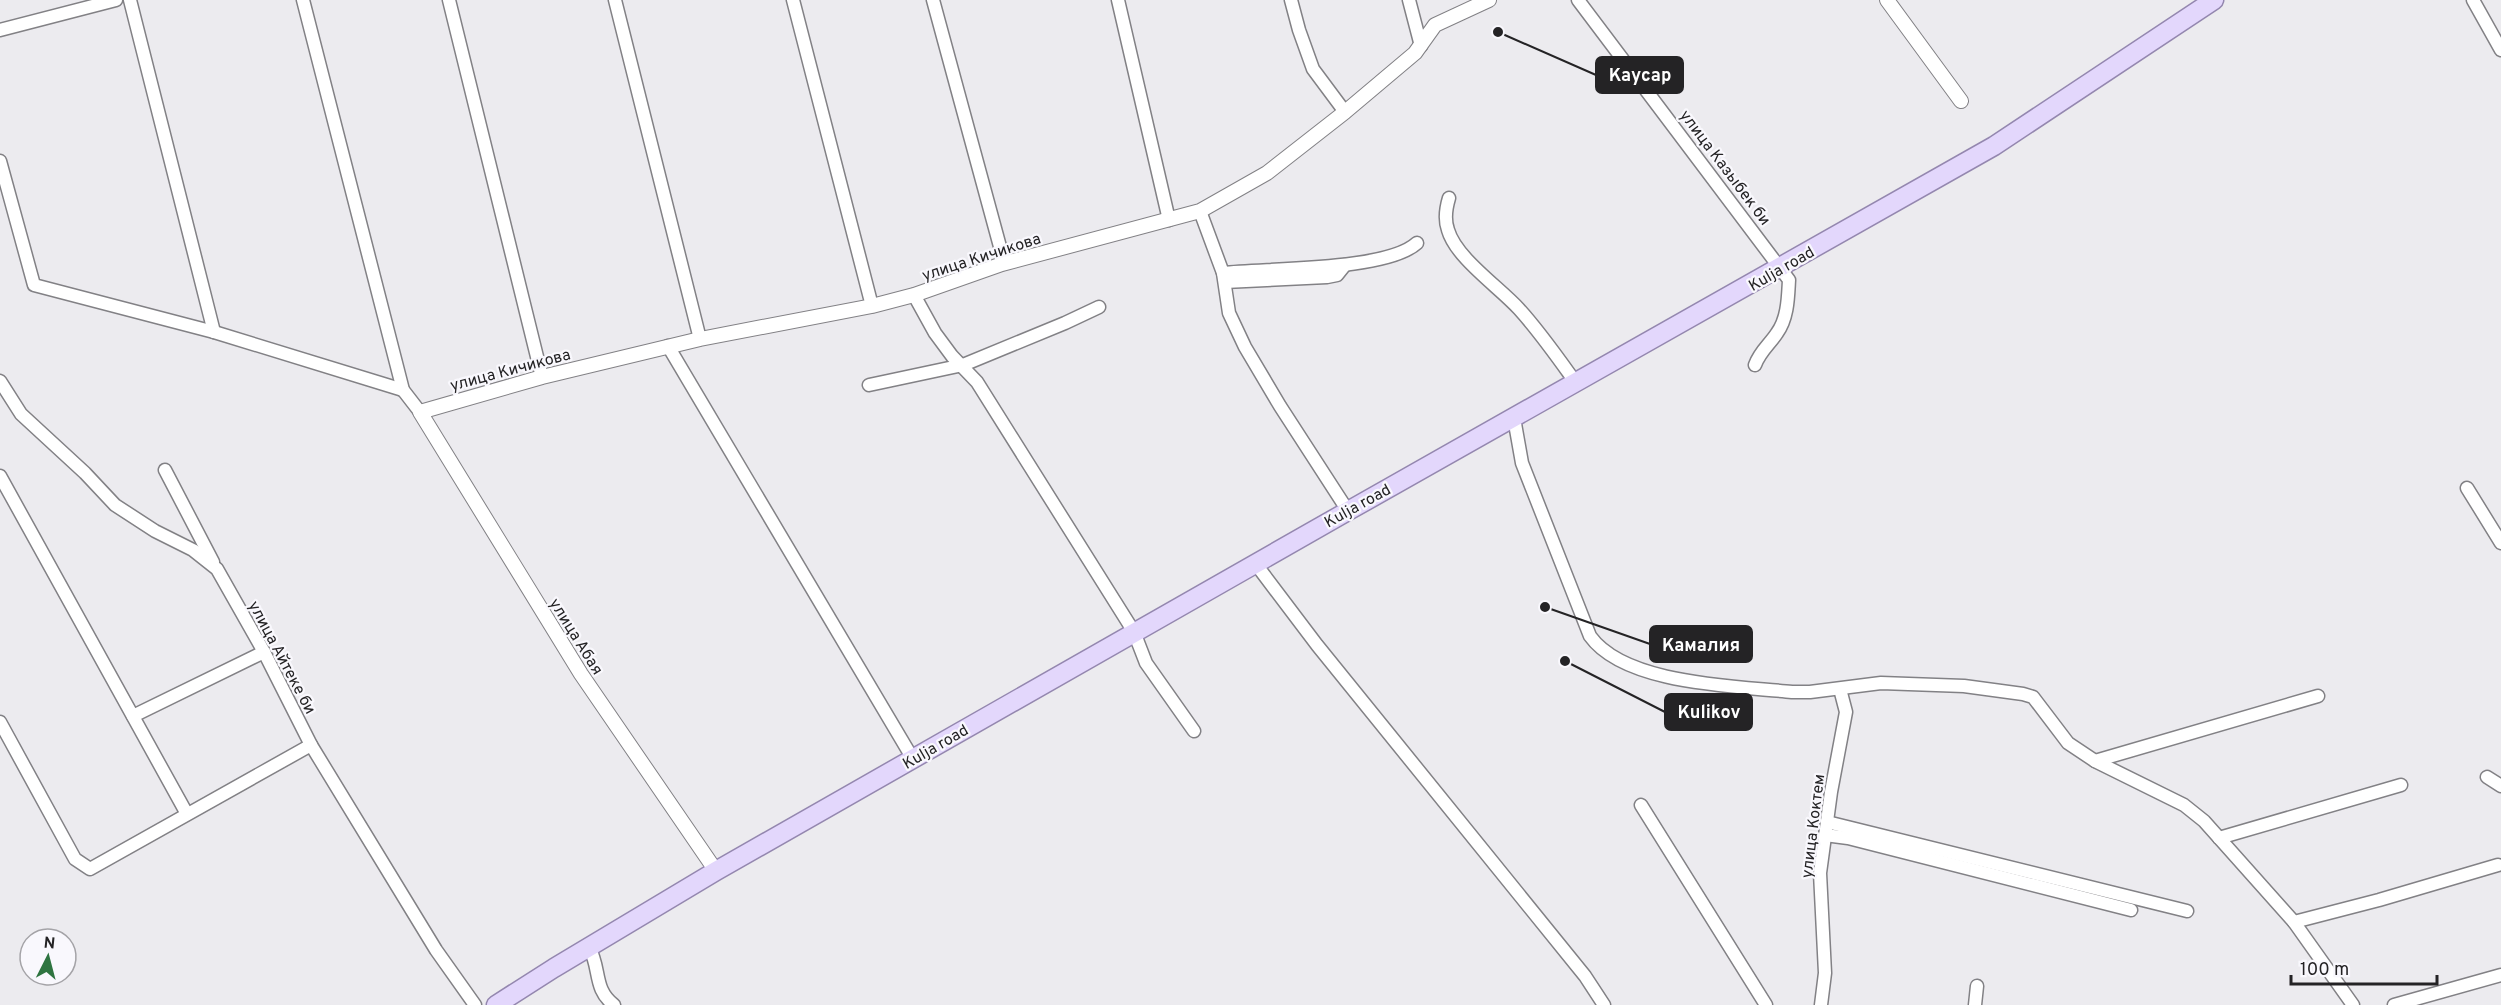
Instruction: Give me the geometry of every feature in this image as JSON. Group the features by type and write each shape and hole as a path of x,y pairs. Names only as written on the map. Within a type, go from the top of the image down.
{"main road":[{"name":"Kulja road","path":"496,1005 716,871 1255,563 1994,146 2209,1"}],"street":[{"path":"0,30 116,0"},
{"path":"130,0 214,332"},
{"path":"303,0 403,390 420,411"},
{"path":"449,0 542,377"},
{"path":"615,0 700,339"},
{"path":"793,0 873,306"},
{"path":"933,0 1002,254 1002,264"},
{"path":"1118,0 1169,220"},
{"path":"1291,0 1313,69 1345,112"},
{"path":"1409,0 1421,46"},
{"name":"улица Кичикова","path":"420,411 542,377 668,346 873,306 914,295 1002,264 1200,211 1267,173 1345,112 1421,46 1435,24 1489,0"},
{"name":"улица Казыбек би","path":"1578,0 1781,268"},
{"path":"1887,0 1961,100"},
{"path":"2473,0 2501,50"},
{"path":"0,160 34,285 214,332 403,390"},
{"path":"1449,198 1446,212 1447,229 1452,238 1471,263 1519,309 1576,383"},
{"path":"1200,211 1224,278 1229,313 1245,347 1348,511"},
{"path":"1224,278 1345,265 1407,251 1417,243"},
{"path":"1755,364 1758,355 1779,331 1787,308 1789,280 1781,268"},
{"path":"914,295 935,333 952,356 977,382 1134,632 1146,663 1194,731"},
{"path":"869,385 963,365 1099,307"},
{"path":"668,346 913,759"},
{"name":"улица Айтеке би","path":"0,381 21,414 85,473 115,505 155,531 193,550 217,569 264,652 311,745 430,941 475,1005"},
{"name":"улица Абая","path":"420,411 581,674 716,871"},
{"path":"1514,418 1522,463 1590,636 1599,648 1626,664 1684,681 1792,692 1840,689 1881,683 1964,686 2023,693 2032,697 2068,743 2095,761 2184,805 2204,821 2294,922 2353,1005"},
{"path":"165,470 217,569"},
{"path":"0,476 187,814"},
{"path":"2467,488 2501,543"},
{"path":"1255,563 1317,645 1584,976 1604,1005"},
{"path":"133,716 264,652"},
{"name":"улица Коктем","path":"1821,1005 1824,973 1820,873 1846,711 1840,689"},
{"path":"2095,761 2318,696"},
{"path":"0,722 75,859 90,868 311,745"},
{"path":"2487,777 2501,786"},
{"path":"2219,838 2401,785"},
{"path":"1641,805 1766,1005"},
{"path":"1827,822 2187,910"},
{"path":"1825,835 1848,838 2131,910"},
{"path":"2294,922 2498,865"},
{"path":"589,947 596,960 599,988 603,997 614,1005"},
{"path":"2394,1005 2501,975"},
{"path":"1975,1005 1977,986"}],"place":[{"name":"Каусар","path":"1498,32"},
{"name":"Камалия","path":"1545,607"},
{"name":"Kulikov","path":"1565,661"}]}
